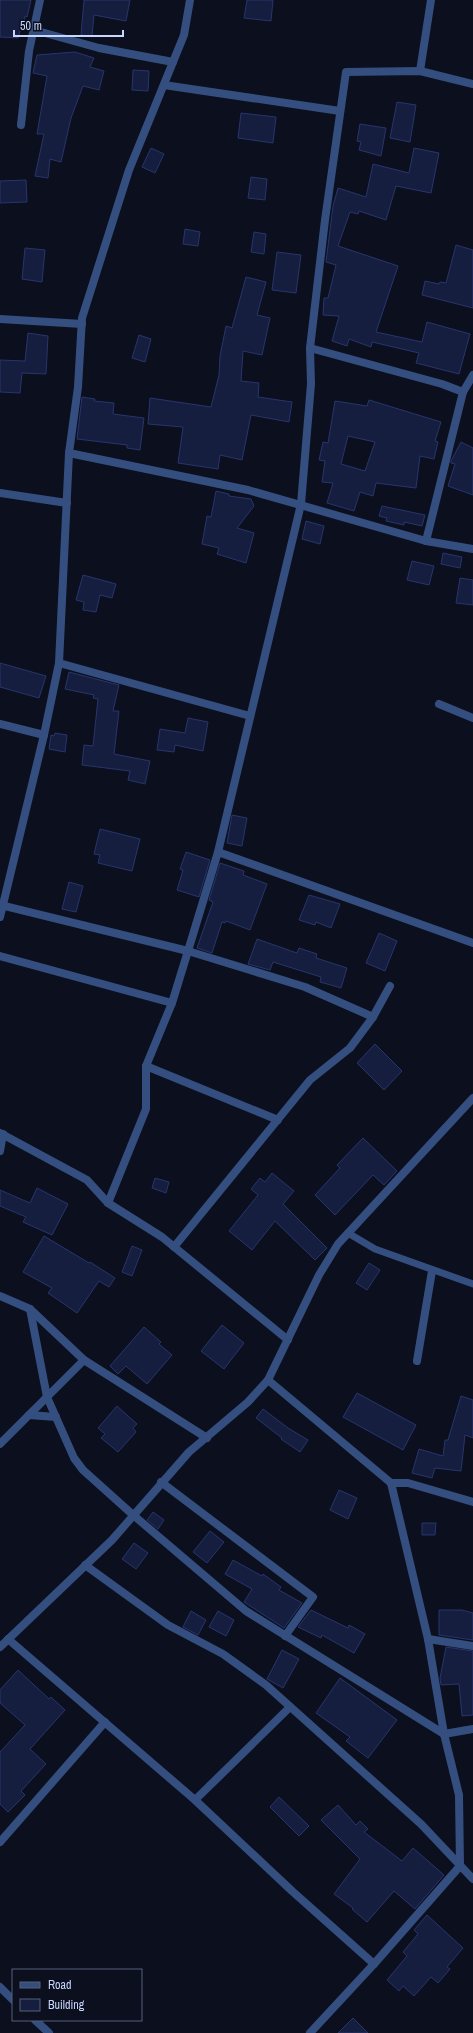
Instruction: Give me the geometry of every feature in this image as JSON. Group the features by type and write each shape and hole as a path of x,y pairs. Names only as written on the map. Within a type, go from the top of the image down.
{"street":[{"path":"21,125 29,51 40,0"},
{"path":"0,917 44,735 59,663 69,453 78,387 82,318 129,170 184,35 190,0"},
{"path":"420,70 431,0"},
{"path":"34,30 99,48 173,62"},
{"path":"108,1203 146,1110 146,1066 172,1003 218,852 301,504 311,384 310,348 346,72 420,70 473,84"},
{"path":"164,85 340,111"},
{"path":"0,319 82,324"},
{"path":"310,348 442,384 463,392"},
{"path":"426,541 463,392 471,381 473,375"},
{"path":"69,453 189,477 301,504 426,541 473,549"},
{"path":"0,493 67,503"},
{"path":"59,663 250,716"},
{"path":"438,704 473,718"},
{"path":"0,724 44,735"},
{"path":"218,852 473,943"},
{"path":"2,905 188,952 305,987 373,1017"},
{"path":"0,956 172,1003"},
{"path":"174,1247 310,1080 350,1048 373,1017 390,986"},
{"path":"146,1066 278,1120"},
{"path":"0,1646 112,1540 160,1482 189,1452 248,1402 268,1380 318,1275 338,1244 473,1098"},
{"path":"0,1151 2,1134 87,1180 108,1203 174,1247 288,1340"},
{"path":"417,1361 432,1271"},
{"path":"0,1296 30,1309 84,1360 207,1438"},
{"path":"30,1309 47,1397 74,1458 83,1470 132,1514 246,1611 285,1636 330,1661 444,1734 473,1729"},
{"path":"0,1444 84,1360"},
{"path":"268,1380 391,1483 428,1639 444,1734 459,1795 460,1866 374,1964 310,2033"},
{"path":"29,1415 56,1417"},
{"path":"160,1482 313,1597 285,1636"},
{"path":"391,1483 408,1483 473,1502"},
{"path":"85,1565 168,1625 223,1654 266,1685 421,1824 473,1879"},
{"path":"8,1639 195,1800 292,1891 374,1964"},
{"path":"428,1639 473,1646"},
{"path":"195,1800 290,1708"},
{"path":"0,1842 105,1722"},
{"path":"0,1987 12,1999"},
{"path":"36,2021 49,2033"}],"lane":[{"path":"348,1233 375,1249 432,1271 473,1284"}],"building":[{"path":"0,0 31,0 27,17 25,16 23,29 21,28 18,38 0,37"},
{"path":"84,0 130,0 126,21 94,15 92,36 81,35"},
{"path":"247,0 273,0 271,21 244,18"},
{"path":"75,52 94,58 90,67 104,71 99,90 83,86 71,118 61,162 50,159 48,178 35,176 44,134 37,134 47,76 33,73 37,55"},
{"path":"133,70 149,71 148,91 132,90"},
{"path":"397,102 416,105 410,142 390,138"},
{"path":"241,113 276,117 273,143 238,138"},
{"path":"360,124 386,128 381,156 359,150 361,142 357,141"},
{"path":"151,148 164,154 155,173 142,167"},
{"path":"414,148 439,153 431,193 396,186 386,220 359,211 358,214 350,212 338,246 398,266 376,332 422,342 427,322 470,334 459,374 416,363 419,353 372,342 371,347 349,339 347,346 332,341 339,316 323,315 324,298 328,298 336,265 326,262 333,206 338,188 366,197 373,164 409,173"},
{"path":"251,177 267,179 265,200 248,198"},
{"path":"26,180 27,202 0,203 0,181"},
{"path":"185,229 200,232 198,246 183,244"},
{"path":"254,232 266,234 264,254 251,252"},
{"path":"456,245 473,250 473,308 422,295 425,281 439,284 440,282 446,283"},
{"path":"25,248 45,250 42,282 22,279"},
{"path":"277,252 301,255 296,293 272,290"},
{"path":"246,277 266,282 257,315 270,318 262,355 243,351 241,381 259,383 258,397 292,402 289,422 251,415 242,460 220,455 218,469 178,463 183,427 148,424 150,398 211,407 219,375 220,356 226,326 232,328"},
{"path":"28,333 48,336 46,374 22,373 20,393 0,392 0,360 25,361"},
{"path":"139,335 151,339 145,362 132,358"},
{"path":"82,397 95,399 94,401 114,403 113,414 144,418 140,450 127,448 127,445 77,439"},
{"path":"369,400 441,422 435,441 438,442 434,459 420,456 416,488 376,483 373,496 360,492 354,511 327,503 333,483 322,482 325,461 319,460 323,442 328,443 335,401 367,406","holes":["348,436 375,442 365,471 341,464"]},
{"path":"461,442 473,448 473,495 448,486 455,464 451,463 451,461"},
{"path":"216,491 229,494 229,496 251,499 254,506 237,528 254,533 246,563 217,554 219,548 202,544 207,516 211,517"},
{"path":"382,506 425,515 422,526 404,522 404,525 386,521 387,518 379,516"},
{"path":"306,521 324,526 320,544 302,539"},
{"path":"443,553 462,557 460,568 441,564"},
{"path":"412,561 434,566 429,585 407,580"},
{"path":"83,575 116,584 112,598 100,595 96,612 83,610 84,602 76,600"},
{"path":"460,578 473,580 473,605 456,603"},
{"path":"0,663 46,676 39,698 0,687"},
{"path":"69,672 119,685 113,711 119,711 114,754 150,761 145,784 128,780 130,771 82,765 84,745 93,746 98,699 93,698 94,695 65,689"},
{"path":"188,718 208,722 203,751 175,745 174,752 157,750 160,729 185,733"},
{"path":"55,733 67,735 65,752 49,749 51,735 54,736"},
{"path":"232,815 247,818 242,846 227,843"},
{"path":"100,829 140,839 132,871 98,863 100,855 94,854"},
{"path":"186,852 210,860 199,897 177,890 183,870 180,869"},
{"path":"220,863 244,871 243,875 267,884 250,930 226,921 225,923 222,922 212,953 197,948 213,902 209,900"},
{"path":"69,882 83,886 76,912 62,909"},
{"path":"309,895 340,904 331,928 316,922 315,925 299,920"},
{"path":"379,933 397,941 385,971 366,963"},
{"path":"257,939 297,953 299,948 317,954 316,958 347,968 341,988 320,982 321,977 273,962 270,970 248,964"},
{"path":"375,1044 402,1071 384,1090 357,1063"},
{"path":"363,1138 397,1171 384,1185 373,1175 335,1215 315,1195 340,1168 337,1165"},
{"path":"272,1173 294,1191 283,1204 327,1248 315,1260 275,1221 252,1250 229,1231 258,1195 251,1189 260,1178 265,1182"},
{"path":"155,1178 169,1182 166,1193 152,1188"},
{"path":"37,1188 68,1204 52,1235 23,1222 26,1217 0,1206 0,1190 30,1203"},
{"path":"44,1236 115,1278 109,1287 99,1281 77,1313 48,1293 52,1288 23,1272"},
{"path":"132,1246 142,1250 132,1276 122,1272"},
{"path":"369,1263 380,1270 367,1290 356,1283"},
{"path":"222,1325 244,1343 224,1369 201,1351"},
{"path":"144,1327 161,1342 159,1344 172,1355 147,1384 126,1366 118,1374 110,1366"},
{"path":"357,1393 416,1425 403,1450 343,1417"},
{"path":"461,1396 473,1400 473,1438 465,1435 461,1471 435,1468 432,1478 412,1473 419,1449 443,1456 445,1440 448,1440"},
{"path":"117,1406 137,1424 133,1428 136,1432 118,1452 101,1438 105,1434 98,1428"},
{"path":"263,1409 288,1428 308,1440 300,1452 281,1439 282,1438 256,1418"},
{"path":"339,1490 357,1498 348,1519 330,1510"},
{"path":"153,1512 164,1520 158,1529 147,1520"},
{"path":"422,1523 436,1523 435,1535 422,1535"},
{"path":"210,1531 224,1542 207,1563 193,1552"},
{"path":"134,1543 148,1553 136,1569 122,1559"},
{"path":"233,1560 262,1576 263,1574 281,1587 279,1590 302,1603 284,1628 244,1602 252,1589 225,1574"},
{"path":"311,1610 348,1628 349,1625 365,1634 354,1653 322,1635 321,1638 298,1627"},
{"path":"439,1610 462,1610 473,1613 473,1640 439,1635"},
{"path":"191,1611 206,1620 198,1635 183,1627"},
{"path":"218,1611 234,1620 226,1636 209,1627"},
{"path":"446,1647 473,1651 473,1715 462,1716 459,1684 441,1685 440,1678"},
{"path":"282,1650 299,1659 283,1688 267,1679"},
{"path":"18,1670 49,1699 51,1697 65,1710 30,1749 46,1764 21,1791 25,1795 8,1812 0,1804 0,1752 25,1725 0,1703 0,1690"},
{"path":"340,1678 397,1720 368,1758 346,1741 350,1737 316,1713"},
{"path":"279,1797 309,1826 299,1836 270,1807"},
{"path":"338,1805 356,1825 360,1821 368,1829 364,1832 402,1861 413,1848 444,1875 415,1909 394,1891 367,1922 352,1909 353,1908 334,1894 360,1859 321,1820"},
{"path":"427,1915 463,1948 447,1967 450,1969 438,1983 431,1977 414,1996 403,1986 399,1991 387,1980 407,1956 403,1952 418,1934 414,1930"},
{"path":"353,2018 368,2033 338,2033"}]}
